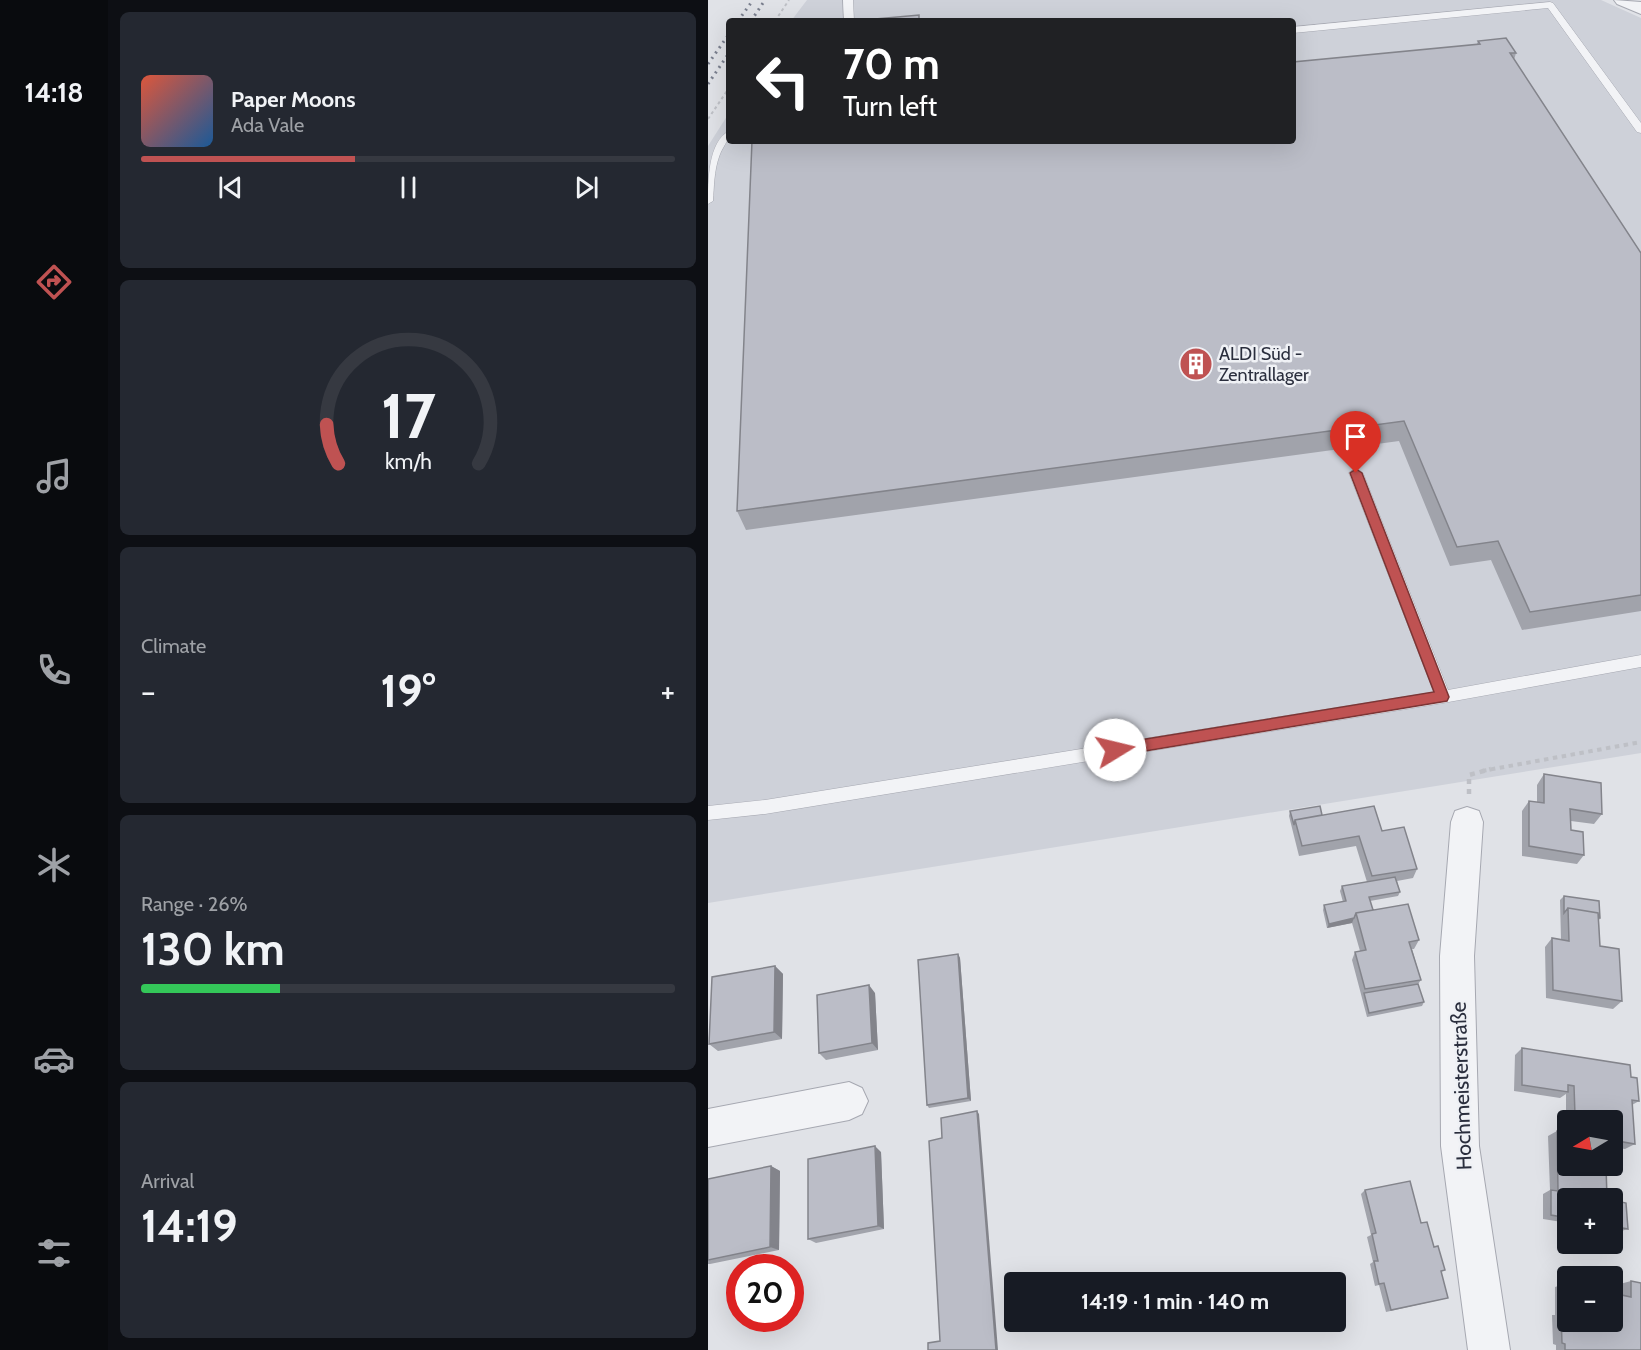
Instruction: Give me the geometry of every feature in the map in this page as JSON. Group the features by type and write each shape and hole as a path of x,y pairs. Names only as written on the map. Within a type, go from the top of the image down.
{"street":[{"path":"1623,0 1641,9"},
{"name":"Hochmeisterstraße","path":"1467,822 1457,956 1460,1146 1489,1350"},
{"path":"708,1128 849,1101"}],"lane":[{"path":"848,0 849,18"},
{"path":"1296,30 1554,3 1641,130"},
{"path":"708,201 710,168 716,146 726,137"},
{"path":"1356,473 1443,697"},
{"path":"708,813 765,807 1443,697 1641,661"}],"path":[{"path":"777,18 789,0"},
{"path":"708,119 726,92"},
{"path":"1467,822 1469,775 1474,772 1641,742"}],"shaded area":[{"path":"807,0 1601,0 1641,18 1641,753 708,903 708,146 726,118 726,144 1296,144 1296,18 793,18"}],"building":[{"path":"919,15 919,18 887,18"},
{"name":"ALDI Süd - Zentrallager","path":"1506,38 1516,53 1510,53 1641,253 1641,595 1530,612 1498,541 1457,547 1404,421 737,511 752,144 1296,144 1296,62 1480,44 1478,41"},
{"path":"1544,774 1601,783 1602,814 1570,809 1571,830 1583,832 1584,855 1529,846 1529,801 1544,803"},
{"path":"1320,806 1322,815 1295,820 1294,825 1290,811"},
{"path":"1374,806 1382,831 1404,827 1417,869 1372,876 1359,836 1302,846 1295,820"},
{"path":"1395,877 1400,892 1369,897 1373,910 1356,913 1354,918 1329,924 1324,905 1346,901 1342,886"},
{"path":"1564,896 1599,901 1600,918 1598,913 1568,908 1564,913"},
{"path":"1408,904 1419,940 1409,942 1421,980 1365,989 1355,952 1366,950 1356,913"},
{"path":"1568,908 1598,913 1600,946 1619,949 1622,1001 1553,990 1552,938 1569,941"},
{"path":"958,954 968,1098 927,1105 918,960"},
{"path":"775,966 774,1032 709,1044 712,977"},
{"path":"1418,984 1424,1002 1369,1013 1364,993"},
{"path":"869,985 872,1043 819,1053 817,995"},
{"path":"1522,1048 1630,1065 1631,1077 1637,1078 1639,1101 1632,1100 1635,1144 1623,1142 1623,1110 1575,1110 1574,1086 1568,1085 1568,1092 1522,1085"},
{"path":"977,1111 996,1350 928,1350 928,1343 940,1341 929,1141 942,1138 941,1118"},
{"path":"875,1146 878,1226 808,1239 808,1159"},
{"path":"771,1166 770,1247 726,1254 726,1256 708,1260 708,1179"},
{"path":"1558,1176 1606,1176 1607,1188 1558,1188"},
{"path":"1410,1181 1421,1223 1427,1222 1434,1247 1438,1246 1445,1270 1441,1271 1448,1298 1391,1310 1384,1283 1379,1284 1374,1261 1378,1261 1372,1234 1376,1233 1365,1190"},
{"path":"1551,1190 1557,1191 1557,1216 1551,1215"},
{"path":"1623,1202 1626,1203 1628,1229 1623,1228"},
{"path":"1631,1281 1641,1283 1641,1350 1565,1350 1562,1332 1623,1332 1623,1295 1631,1297"}],"railway":[{"path":"740,18 753,0"},
{"path":"753,18 765,0"},
{"path":"708,64 726,38"},
{"path":"708,84 726,57"}],"place":[{"name":"ALDI Süd - Zentrallager","path":"1196,364"}],"route":[{"path":"1115,750 1443,697 1356,473"}]}
